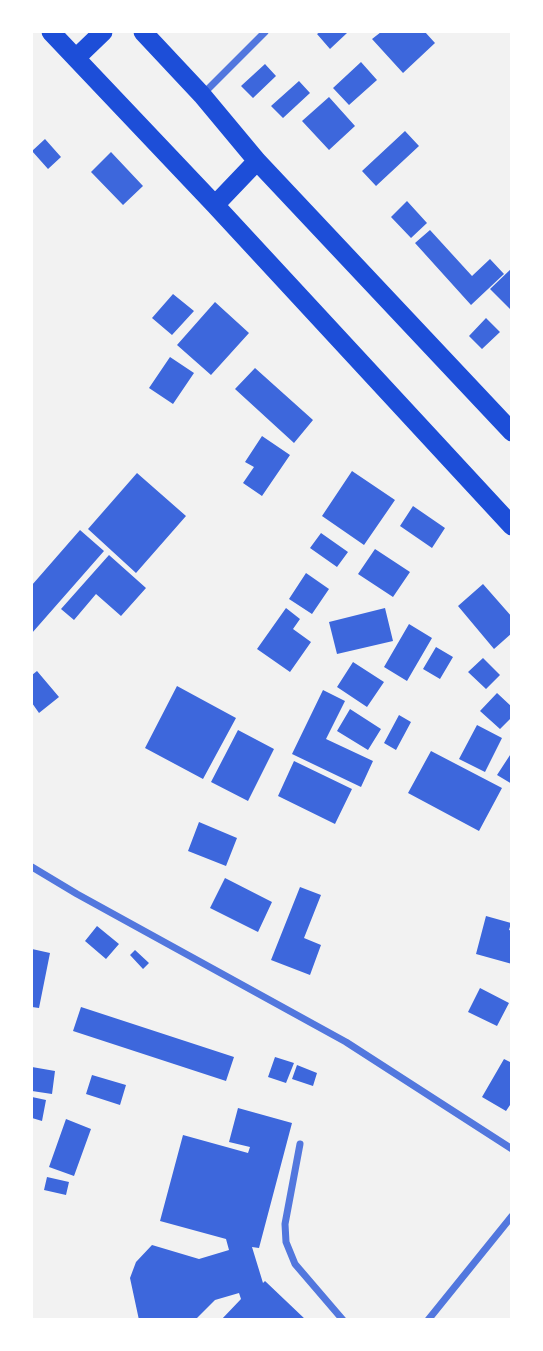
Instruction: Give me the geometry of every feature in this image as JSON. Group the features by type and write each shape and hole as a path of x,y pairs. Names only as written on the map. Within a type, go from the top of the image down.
{"highway":[{"path":"51,32 512,526"},
{"path":"76,58 103,32"},
{"path":"143,32 202,95 257,161 512,432"},
{"path":"215,205 257,161"}],"street":[{"path":"202,95 265,32"},
{"path":"32,867 76,894 346,1042 512,1149"},
{"path":"300,1144 285,1224 286,1242 295,1264 343,1320"},
{"path":"428,1320 512,1216"}],"building":[{"path":"381,32 425,32 435,43 403,73 372,39"},
{"path":"347,33 330,49 317,34"},
{"path":"361,62 377,80 349,105 333,88"},
{"path":"265,64 276,76 253,98 241,86"},
{"path":"299,81 310,93 283,118 271,106"},
{"path":"329,97 355,126 329,150 302,121"},
{"path":"405,131 419,146 376,186 362,171"},
{"path":"45,139 61,157 48,169 32,151"},
{"path":"111,152 143,186 123,205 91,172"},
{"path":"407,201 427,223 411,238 391,217"},
{"path":"430,230 472,276 490,259 504,274 471,305 415,243"},
{"path":"512,268 512,311 490,289"},
{"path":"173,294 194,311 172,335 152,318"},
{"path":"215,302 249,333 211,375 177,345"},
{"path":"486,318 500,332 482,349 469,336"},
{"path":"170,357 194,373 173,404 149,388"},
{"path":"255,368 313,420 294,443 235,389"},
{"path":"262,436 290,455 262,496 243,483 254,467 245,462"},
{"path":"352,471 395,500 364,545 322,516"},
{"path":"137,473 186,516 136,573 88,529"},
{"path":"413,506 445,528 432,548 400,526"},
{"path":"80,530 104,551 32,633 32,585"},
{"path":"321,533 348,552 337,567 310,548"},
{"path":"375,549 410,572 393,597 358,574"},
{"path":"109,555 146,588 121,616 96,594 74,620 61,609"},
{"path":"306,573 329,589 312,614 289,599"},
{"path":"483,584 512,617 512,633 494,649 458,606"},
{"path":"286,608 300,619 293,629 311,642 290,672 257,649"},
{"path":"385,608 393,641 337,654 329,622"},
{"path":"409,624 432,638 407,681 384,667"},
{"path":"436,647 453,657 440,679 423,669"},
{"path":"483,658 500,675 486,689 468,672"},
{"path":"353,662 384,682 367,707 337,687"},
{"path":"37,671 59,697 39,713 32,703 32,675"},
{"path":"177,686 236,718 203,779 145,748"},
{"path":"323,690 345,701 326,739 373,761 361,787 292,754"},
{"path":"497,693 512,707 512,717 500,729 480,711"},
{"path":"350,709 381,729 368,750 337,731"},
{"path":"399,715 411,722 396,750 384,743"},
{"path":"477,725 502,738 485,772 459,759"},
{"path":"238,730 274,749 248,801 211,782"},
{"path":"431,751 502,788 479,831 408,793"},
{"path":"512,752 512,784 497,775"},
{"path":"294,761 352,789 335,824 278,796"},
{"path":"199,822 237,838 226,866 188,851"},
{"path":"225,878 272,902 258,932 210,908"},
{"path":"300,887 321,895 304,938 321,945 310,975 271,960"},
{"path":"486,916 511,923 509,930 512,931 512,964 476,954"},
{"path":"97,926 119,944 106,959 85,941"},
{"path":"32,949 50,953 39,1008 32,1007"},
{"path":"135,950 149,963 143,969 130,955"},
{"path":"480,988 509,1003 497,1026 468,1012"},
{"path":"81,1007 234,1057 226,1081 73,1031"},
{"path":"275,1057 294,1063 286,1083 268,1077"},
{"path":"504,1059 512,1063 512,1102 506,1111 482,1097"},
{"path":"297,1065 317,1073 313,1086 292,1079"},
{"path":"32,1067 55,1071 52,1094 32,1091"},
{"path":"92,1075 126,1085 120,1105 86,1094"},
{"path":"32,1097 46,1100 42,1121 32,1118"},
{"path":"238,1108 292,1123 259,1248 252,1247 263,1283 265,1281 306,1320 221,1320 241,1299 239,1293 215,1300 195,1320 139,1320 130,1278 136,1262 152,1245 199,1259 229,1250 226,1239 160,1221 183,1135 248,1153 250,1147 229,1142"},
{"path":"66,1119 91,1129 74,1176 49,1167"},
{"path":"47,1177 69,1182 66,1195 44,1190"}]}
